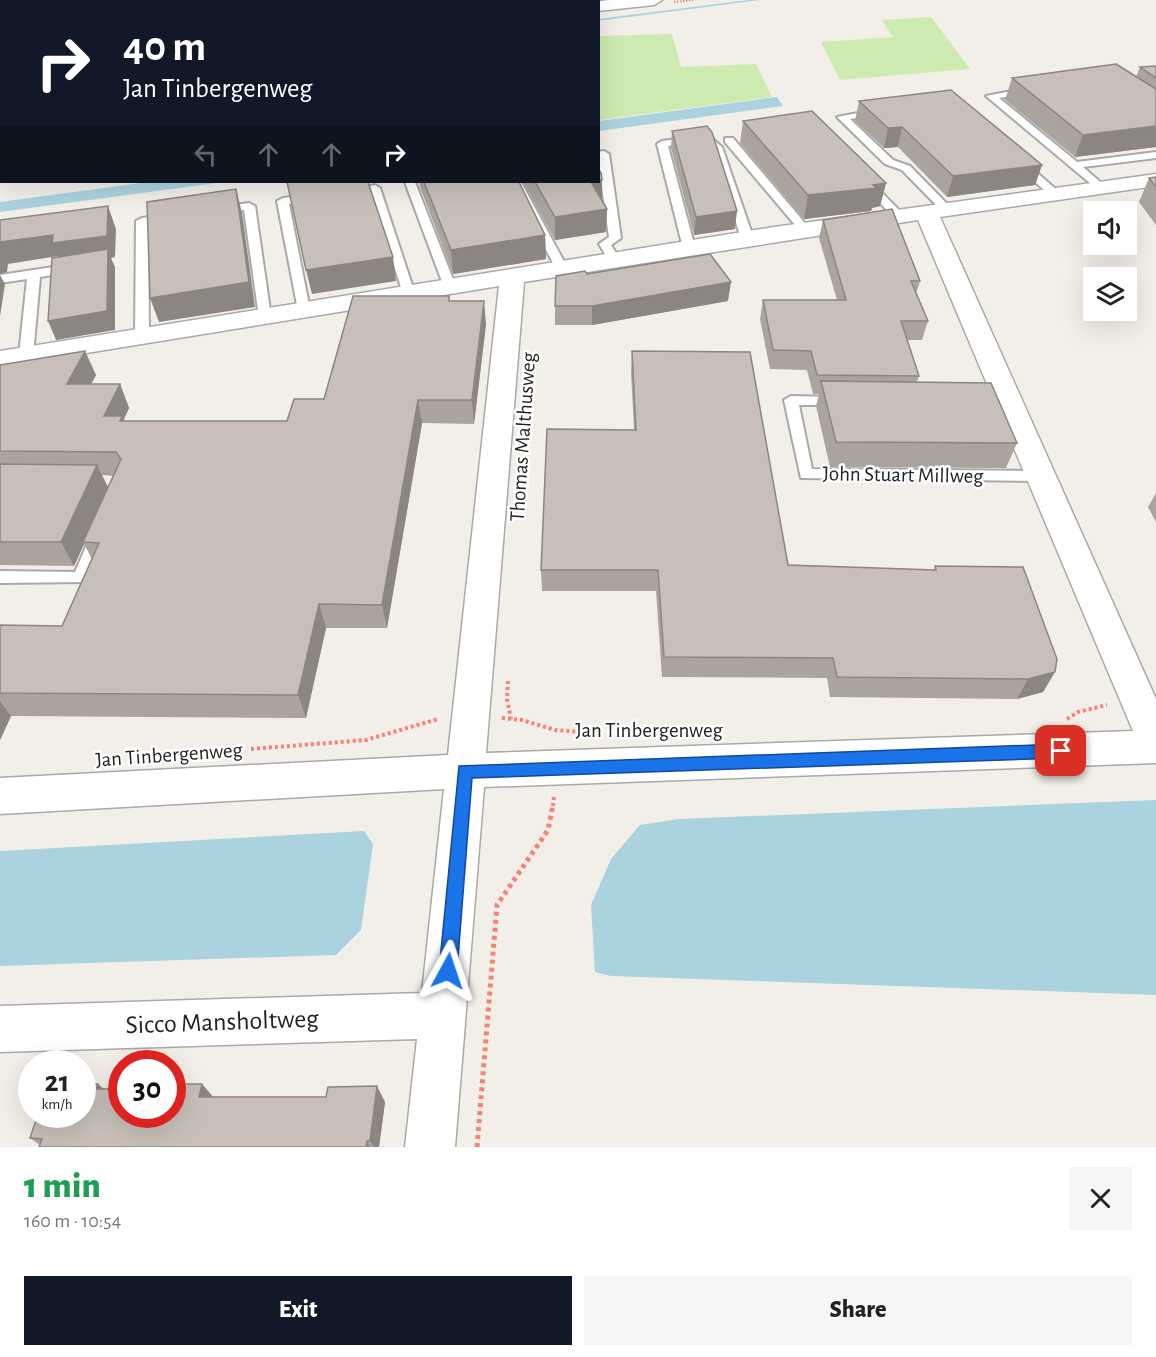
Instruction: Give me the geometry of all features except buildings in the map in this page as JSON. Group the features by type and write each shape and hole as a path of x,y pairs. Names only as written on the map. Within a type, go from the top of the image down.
{"street":[{"path":"600,6 654,0"},
{"path":"0,358 512,278 750,238 1156,180"},
{"path":"924,213 1003,402 1040,476 1156,741"},
{"name":"Thomas Malthusweg","path":"430,1147 512,278"},
{"name":"Jan Tinbergenweg","path":"0,796 465,771 1156,747"},
{"name":"Sicco Mansholtweg","path":"0,1029 444,1015"}],"lane":[{"path":"1039,90 991,96 1101,187"},
{"path":"886,112 842,117 889,162 906,168 924,213"},
{"path":"689,248 662,144 708,138 717,147 745,232 750,238"},
{"path":"729,140 806,230"},
{"path":"600,155 604,154 615,238 605,244 615,261"},
{"path":"1075,165 1156,155"},
{"path":"1012,156 1055,194"},
{"path":"859,176 924,213"},
{"path":"410,183 450,287"},
{"path":"517,183 562,269"},
{"path":"304,310 283,201 375,188 409,294"},
{"path":"206,212 249,206 265,317"},
{"path":"142,336 142,221 185,215"},
{"path":"0,279 90,266"},
{"path":"26,355 34,274"},
{"name":"John Stuart Millweg","path":"860,401 791,400 806,474 1040,476"},
{"path":"0,577 80,578 103,524"}],"path":[{"path":"509,675 507,699 511,718"},
{"path":"1055,720 1066,720 1078,712 1102,706 1139,703"},
{"name":"Jan Tinbergenweg","path":"239,750 366,740 430,719 511,718 555,730 606,733"},
{"path":"477,1147 497,905 548,830 553,813 556,768 555,730"}],"green space":[{"path":"931,17 970,69 840,80 821,42 893,37 882,20"},
{"path":"672,34 681,67 756,64 772,97 600,120 600,36"}],"water":[{"path":"777,97 783,106 600,131 600,121"},
{"path":"141,183 217,183 0,212 0,202"},
{"path":"1156,800 1156,995 611,976 595,972 591,905 611,859 640,825 679,819"},
{"path":"364,831 373,844 361,930 336,955 0,966 0,851"}],"waterway":[{"path":"600,20 758,0"}],"route":[{"path":"448,971 465,771 1061,751"}]}
